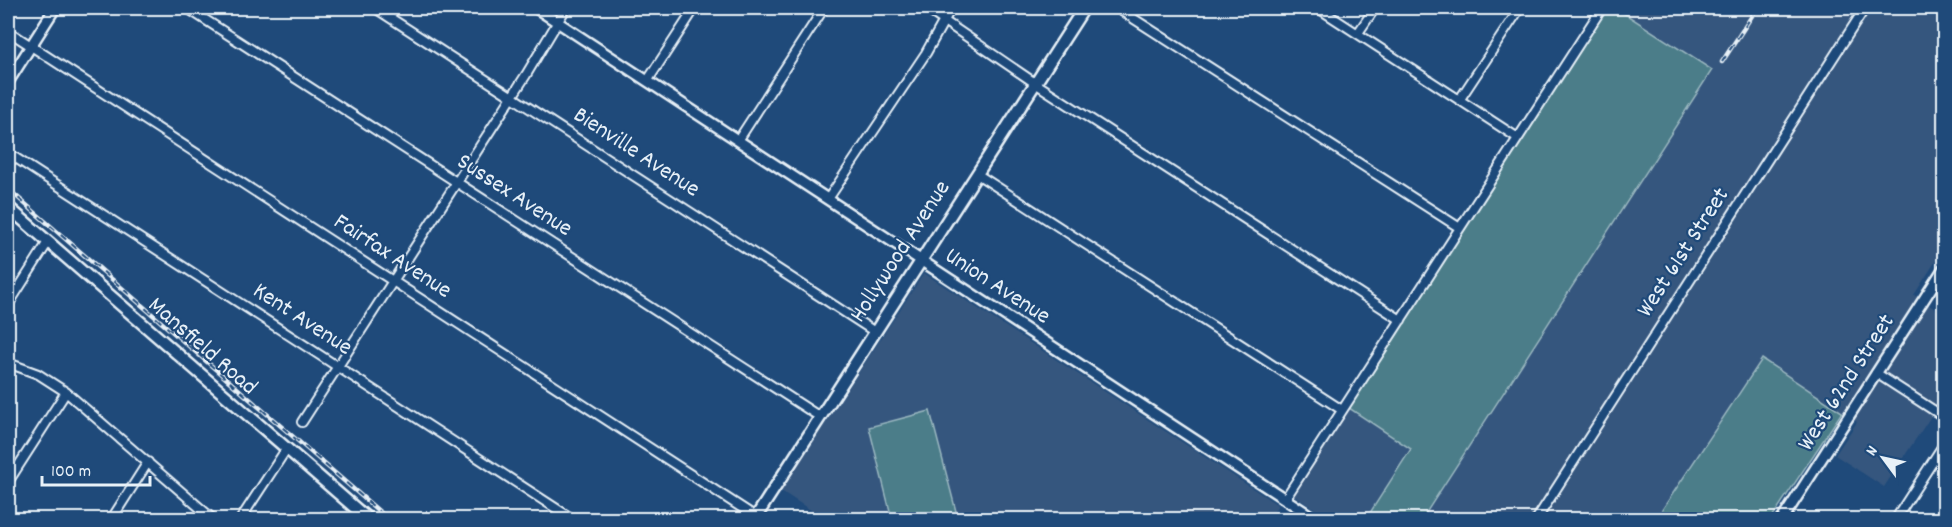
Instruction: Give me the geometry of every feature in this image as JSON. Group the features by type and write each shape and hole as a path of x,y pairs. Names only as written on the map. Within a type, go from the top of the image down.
{"main road":[{"name":"Hollywood Avenue","path":"755,518 1084,8"},
{"name":"Mansfield Road","path":"8,207 369,519"}],"street":[{"path":"8,82 55,8"},
{"name":"Sussex Avenue","path":"187,8 820,417"},
{"name":"Bienville Avenue","path":"375,8 875,332"},
{"name":"Union Avenue","path":"536,8 1317,519"},
{"path":"303,422 512,97 566,8"},
{"path":"648,80 696,8"},
{"path":"739,139 824,8"},
{"path":"925,8 1035,83 1401,320"},
{"path":"828,199 926,53 951,8"},
{"path":"1118,8 1460,228"},
{"path":"1318,8 1518,138"},
{"path":"1358,33 1375,8"},
{"path":"1460,99 1520,8"},
{"path":"1286,499 1602,8"},
{"name":"West 61st Street","path":"1536,519 1865,8"},
{"name":"Fairfax Avenue","path":"8,32 755,518"},
{"name":"Kent Avenue","path":"8,153 574,519"},
{"path":"976,174 1342,410"},
{"path":"8,305 48,242"},
{"name":"West 62nd Street","path":"1782,519 1944,268"},
{"path":"8,363 38,374 66,392 214,519"},
{"path":"1876,373 1944,417"},
{"path":"8,482 66,392"},
{"path":"1895,519 1944,444"},
{"path":"240,519 287,448"},
{"path":"111,519 148,462"}],"shaded area":[{"path":"1616,8 1944,8 1944,248 1914,295 1944,315 1944,407 1939,404 1884,487 1835,455 1857,422 1762,359 1656,519 1422,520 1712,70"},
{"path":"924,273 1278,505 1268,520 826,520 781,491"},
{"path":"1349,408 1411,449 1366,519 1330,519 1293,495"}],"green space":[{"path":"1607,8 1616,8 1712,70 1422,519 1366,519 1411,449 1349,408"},
{"path":"1762,359 1842,412 1771,519 1656,519"},
{"path":"930,411 958,519 892,519 869,427"}],"railway":[{"path":"1722,62 1757,8"},
{"path":"8,189 389,520"}]}
